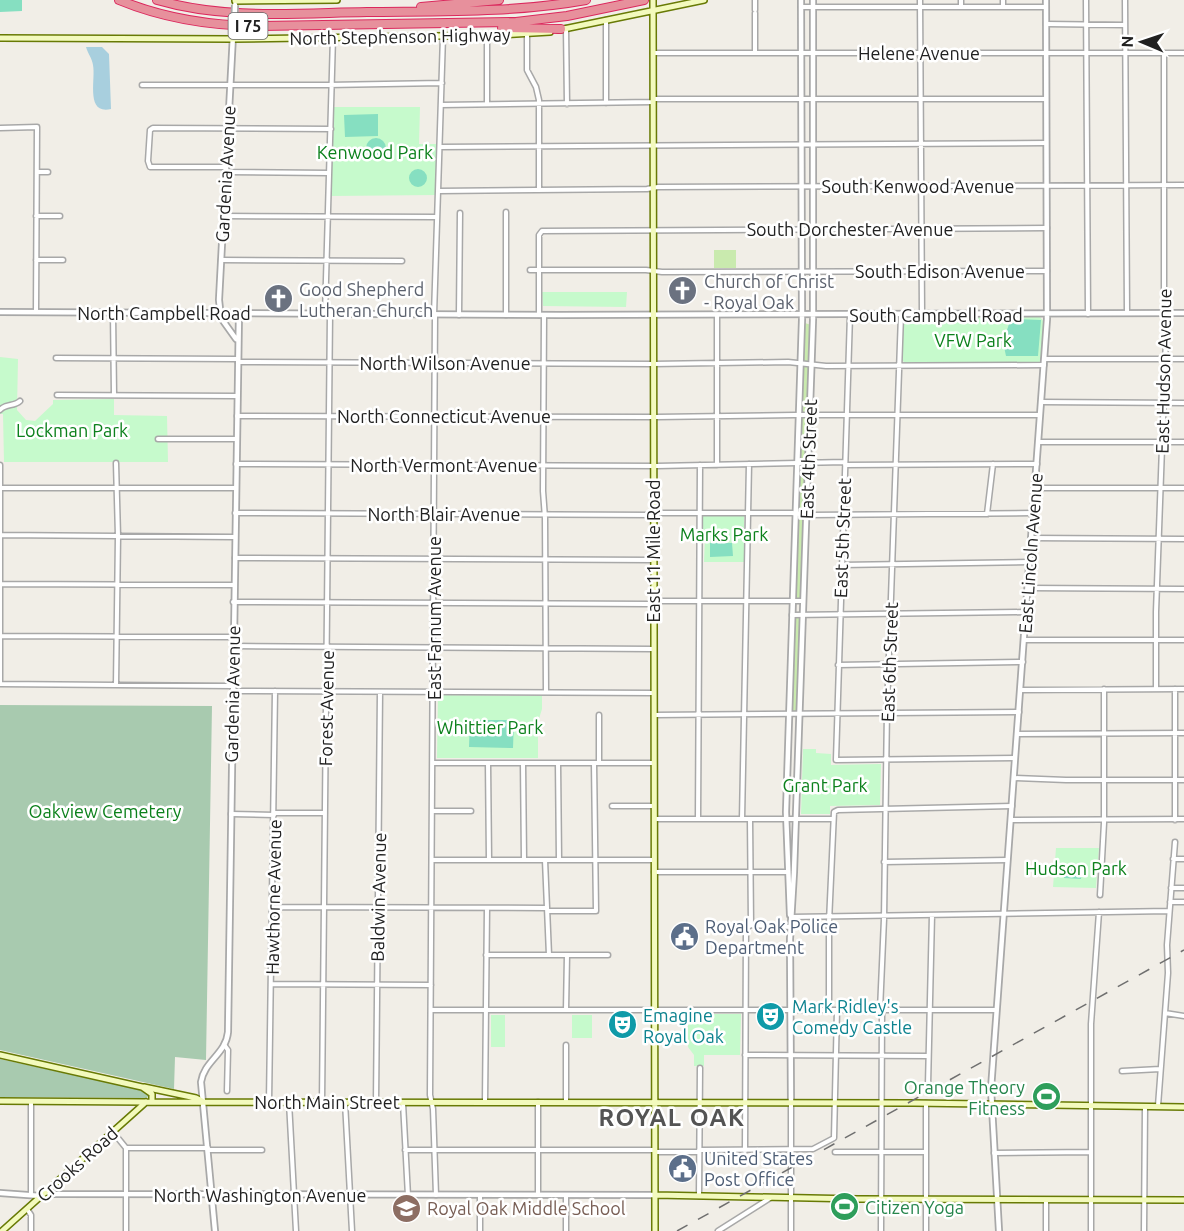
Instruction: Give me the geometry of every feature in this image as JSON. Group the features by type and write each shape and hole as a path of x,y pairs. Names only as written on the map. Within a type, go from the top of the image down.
{"highway":[{"name":"I 75","path":"119,0 162,15 223,25 532,21 644,0"},
{"name":"I 75","path":"158,0 193,8 236,13 495,10 586,0"},
{"path":"390,12 499,0"},
{"path":"423,23 442,28 564,29"}],"main road":[{"path":"235,2 337,0"},
{"name":"North Stephenson Highway","path":"0,38 527,34 606,20 653,5 704,0"},
{"name":"East 11 Mile Road","path":"653,5 655,1231"},
{"path":"0,1055 203,1101"},
{"path":"0,1101 153,1102 151,1092 142,1087"},
{"name":"Crooks Road","path":"2,1231 144,1102"},
{"name":"North Main Street","path":"153,1102 926,1103 1184,1107"},
{"path":"655,1195 771,1198 1184,1200"}],"street":[{"path":"755,0 755,53"},
{"name":"East 4th Street","path":"792,872 786,819 802,324 801,0"},
{"name":"East 4th Street","path":"791,1103 792,872 796,819 813,327 813,0"},
{"path":"920,0 922,315"},
{"path":"962,0 962,7"},
{"path":"1003,0 1003,7"},
{"name":"East Lincoln Avenue","path":"999,1231 990,1104 1047,314 1046,0"},
{"path":"1086,0 1088,314"},
{"path":"1125,0 1127,313"},
{"name":"Gardenia Avenue","path":"220,313 220,260 235,2"},
{"path":"801,7 1046,7"},
{"path":"606,20 606,103"},
{"path":"1046,24 1125,25"},
{"path":"564,29 567,104"},
{"path":"527,34 527,70 538,93 539,190"},
{"path":"487,35 487,104"},
{"name":"East Farnum Avenue","path":"436,1196 431,1102 434,315 443,36"},
{"name":"Forest Avenue","path":"322,1102 330,363 327,261 333,37"},
{"name":"Helene Avenue","path":"653,53 1184,54"},
{"name":"East Hudson Avenue","path":"1156,689 1157,588 1167,313 1164,289 1164,54"},
{"path":"142,85 442,83"},
{"path":"441,105 567,104 653,100 1046,99"},
{"path":"0,128 37,127 36,312"},
{"path":"329,173 150,167 148,161 149,133 151,129 331,129"},
{"path":"440,147 1046,143"},
{"path":"37,172 48,172"},
{"name":"South Kenwood Avenue","path":"439,191 802,186 1184,185"},
{"path":"506,212 506,315"},
{"path":"459,213 459,315"},
{"path":"36,216 60,216"},
{"path":"223,216 436,217"},
{"name":"South Dorchester Avenue","path":"538,270 540,232 1047,228"},
{"path":"36,260 63,260"},
{"path":"220,260 402,261"},
{"name":"South Edison Avenue","path":"530,270 1047,271"},
{"path":"538,270 543,363 546,692"},
{"path":"801,304 807,308 813,304"},
{"name":"North Campbell Road","path":"0,312 653,315"},
{"path":"113,313 114,395"},
{"path":"220,313 237,342"},
{"name":"Gardenia Avenue","path":"227,1091 228,1050 225,1046 228,1032 236,360 239,313"},
{"name":"South Campbell Road","path":"653,315 1184,314"},
{"path":"717,315 717,465"},
{"name":"East 5th Street","path":"850,315 836,760 886,761"},
{"name":"East 6th Street","path":"881,1231 881,1010 888,664 901,315"},
{"path":"802,324 809,321 813,327"},
{"name":"North Wilson Avenue","path":"56,358 330,363 717,363 848,366 1184,359"},
{"path":"57,395 236,396"},
{"path":"0,410 3,406 17,404 20,401"},
{"path":"1041,402 1184,403"},
{"name":"North Connecticut Avenue","path":"236,416 1040,415"},
{"path":"158,439 236,439"},
{"path":"1038,442 1184,442"},
{"path":"116,463 118,536 116,685"},
{"name":"North Vermont Avenue","path":"235,464 653,466 797,463 1037,464"},
{"path":"742,819 749,464"},
{"path":"987,514 993,464"},
{"path":"0,465 0,684 116,685 275,691 653,693"},
{"path":"698,819 700,465"},
{"path":"0,488 235,488"},
{"path":"1035,488 1184,488"},
{"name":"North Blair Avenue","path":"235,513 843,515 1033,513"},
{"path":"1,536 234,537"},
{"path":"1031,538 1184,539"},
{"path":"234,558 653,560"},
{"path":"841,565 1030,562"},
{"path":"1,584 234,585"},
{"path":"1028,588 1184,589"},
{"path":"234,602 649,604 699,601 803,601"},
{"path":"792,615 1026,612"},
{"path":"0,636 233,637"},
{"path":"1024,640 1184,640"},
{"path":"233,646 653,649"},
{"path":"838,664 1023,662"},
{"path":"1100,895 1104,820 1104,689"},
{"path":"1175,689 1175,819"},
{"path":"1021,690 1184,689"},
{"name":"Hawthorne Avenue","path":"269,1102 275,691"},
{"name":"Baldwin Avenue","path":"376,1102 381,692"},
{"path":"653,715 1019,712"},
{"path":"599,715 599,763"},
{"path":"1017,734 1184,733"},
{"path":"886,761 1015,758"},
{"path":"433,763 653,763"},
{"path":"488,763 489,860"},
{"path":"523,763 524,860"},
{"path":"558,763 559,860"},
{"path":"273,907 596,911 594,763"},
{"path":"1014,778 1184,780"},
{"path":"612,806 654,806"},
{"path":"829,1010 830,916 835,811 1012,806"},
{"path":"433,811 471,811"},
{"path":"231,814 325,813"},
{"path":"654,819 833,819"},
{"path":"750,819 751,925"},
{"path":"1011,820 1184,819"},
{"path":"1158,1107 1175,842"},
{"path":"1173,859 1184,859"},
{"path":"432,860 654,860"},
{"path":"545,860 549,955"},
{"path":"884,862 1007,860"},
{"path":"654,872 792,872"},
{"path":"1171,888 1184,888"},
{"path":"1170,902 1184,902"},
{"path":"485,1102 487,908"},
{"path":"791,917 1169,911"},
{"path":"1091,1231 1092,1008 1098,912"},
{"path":"928,1085 932,915"},
{"path":"745,1150 747,927 751,925 791,927"},
{"path":"486,955 608,955"},
{"path":"566,1010 567,955"},
{"path":"271,984 431,985"},
{"path":"431,1010 996,1010"},
{"path":"405,1150 815,1149 835,1137 837,1010"},
{"path":"1165,1013 1184,1016"},
{"path":"566,1045 566,1102"},
{"path":"215,1231 209,1149 201,1091 203,1073 225,1046"},
{"path":"746,1055 928,1056"},
{"path":"699,1196 700,1068"},
{"path":"1122,1071 1161,1069"},
{"path":"31,1101 31,1194"},
{"path":"289,1102 296,1231"},
{"path":"345,1102 352,1231"},
{"path":"403,1102 408,1196"},
{"path":"538,1102 538,1195"},
{"path":"791,1103 791,1231"},
{"path":"926,1103 926,1231"},
{"path":"1144,1231 1145,1107"},
{"path":"113,1132 126,1148 126,1231"},
{"path":"126,1148 262,1150"},
{"path":"835,1152 926,1152"},
{"path":"993,1153 1091,1152"},
{"name":"North Washington Avenue","path":"0,1194 655,1195"},
{"path":"566,1231 567,1195"},
{"path":"480,1196 480,1231"},
{"path":"718,1231 771,1198"},
{"path":"1046,1200 1046,1231"},
{"path":"27,1209 31,1215 31,1231"}],"green space":[{"path":"0,0 22,0 22,11 0,12"},
{"name":"Kenwood Park","path":"334,107 420,107 419,144 438,144 436,195 331,196"},
{"path":"378,114 378,136 345,137 344,115"},
{"path":"376,138 383,141 386,148 383,155 376,158 369,155 366,148 369,141"},
{"path":"414,169 422,169 427,174 425,185 414,187 409,182 409,174"},
{"path":"714,250 736,250 736,268 714,268"},
{"path":"542,292 627,292 626,307 543,306"},
{"name":"VFW Park","path":"1040,317 1044,322 1042,360 1039,362 905,363 902,360 903,319 905,318"},
{"path":"1015,319 1041,320 1038,356 1006,356 1003,342 1010,321"},
{"path":"805,323 811,325 808,362 803,361"},
{"name":"Lockman Park","path":"0,357 18,359 17,410 26,420 35,421 53,404 53,400 114,399 114,415 167,416 168,462 4,462 3,414 0,414"},
{"path":"802,367 809,368 806,413 801,412"},
{"path":"808,418 805,460 800,460 800,419"},
{"path":"799,465 806,466 805,510 803,512 798,511"},
{"name":"Marks Park","path":"703,515 744,515 744,562 704,562"},
{"path":"798,516 804,517 801,598 795,598"},
{"path":"710,543 732,543 733,556 710,557"},
{"path":"794,617 801,617 797,712 791,711"},
{"name":"Whittier Park","path":"438,695 542,696 542,709 538,722 538,758 437,758"},
{"name":"Oakview Cemetery","path":"0,705 212,706 206,1060 175,1057 174,1089 0,1050"},
{"path":"470,720 514,720 513,748 469,747"},
{"name":"Grant Park","path":"803,749 816,749 816,753 831,754 831,765 881,764 880,805 830,806 830,814 801,814"},
{"name":"Hudson Park","path":"1056,848 1099,848 1096,888 1053,887"},
{"path":"1064,865 1082,865 1081,879 1064,878"},
{"path":"688,1014 741,1014 740,1055 704,1055 704,1066 694,1066 694,1055 688,1047"},
{"path":"491,1015 505,1015 505,1047 491,1047"},
{"path":"572,1015 592,1015 592,1038 572,1038"},
{"path":"0,1059 142,1090 149,1095 147,1098 0,1097"}],"water":[{"path":"86,47 102,47 109,54 111,109 98,107 95,101 93,65"}],"railway":[{"path":"677,1231 1184,950"}],"place":[{"name":"Church of Christ - Royal Oak","path":"683,291"},
{"name":"Good Shepherd Lutheran Church","path":"278,299"},
{"name":"Royal Oak Police Department","path":"684,936"},
{"name":"Mark Ridley's Comedy Castle","path":"771,1016"},
{"name":"Emagine Royal Oak","path":"622,1025"},
{"name":"Orange Theory Fitness","path":"1046,1097"},
{"name":"United States Post Office","path":"683,1168"},
{"name":"Citizen Yoga","path":"844,1207"},
{"name":"Royal Oak Middle School","path":"406,1208"}],"district":[{"name":"ROYAL OAK","path":"672,1117"}]}
